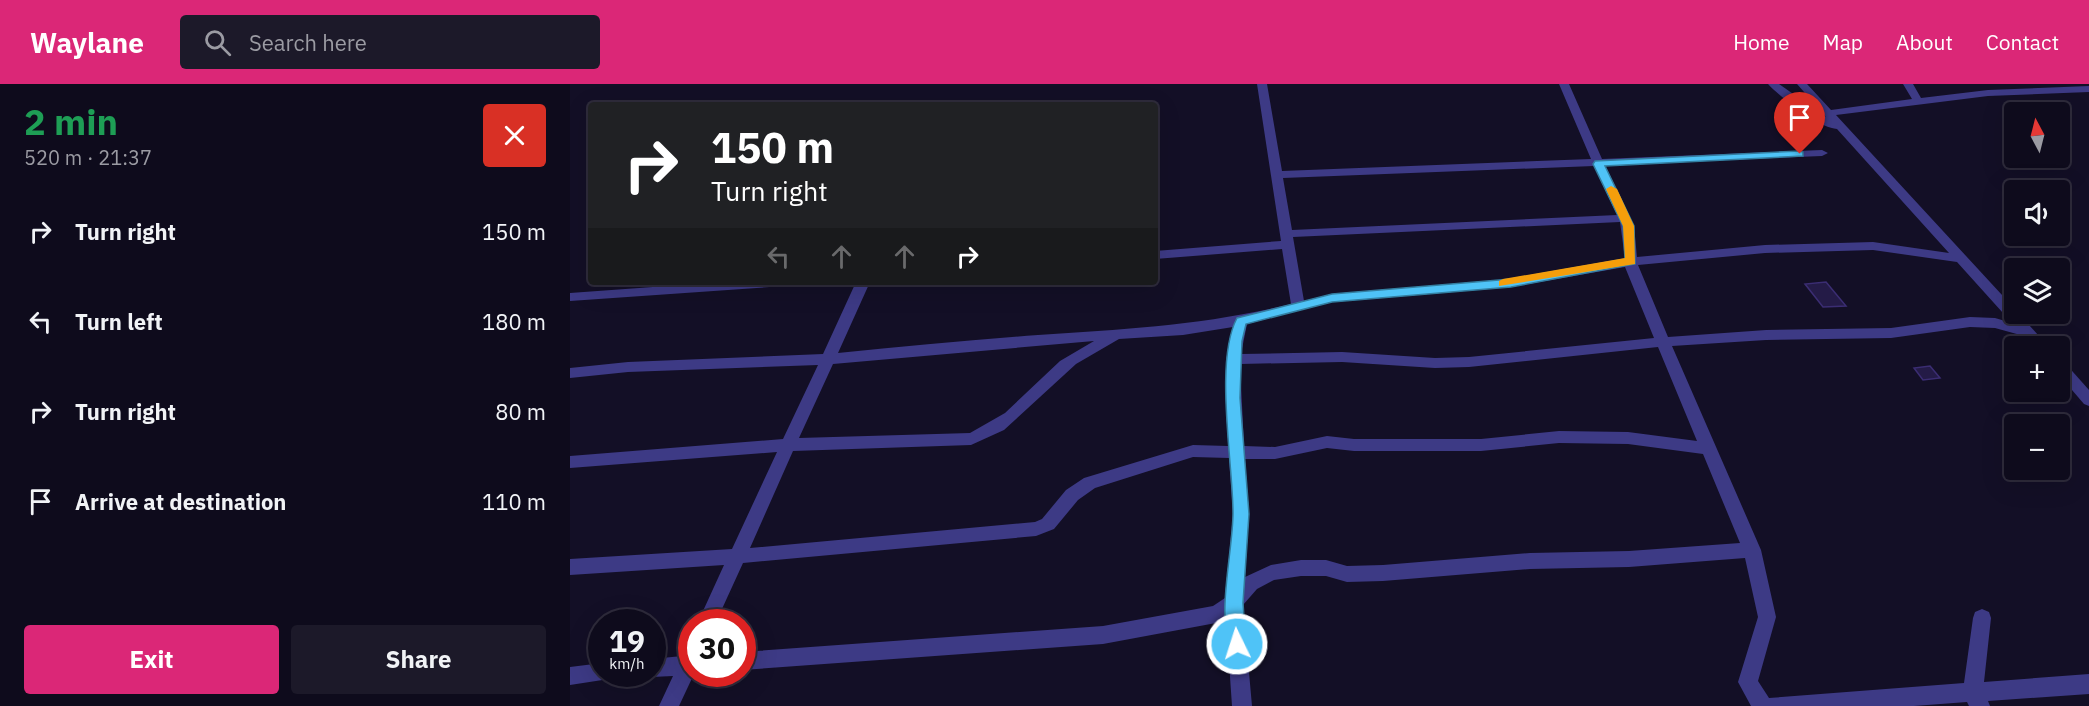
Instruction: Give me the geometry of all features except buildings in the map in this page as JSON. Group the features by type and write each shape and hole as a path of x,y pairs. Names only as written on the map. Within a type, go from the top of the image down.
{"street":[{"path":"1262,84 1298,306"},
{"path":"1564,84 1598,164 1625,218 1631,239 1630,261 1662,342 1752,550 1767,617 1748,682 1762,706"},
{"path":"1773,84 1810,112 1843,129"},
{"path":"1802,84 2031,336"},
{"path":"1908,84 1919,103"},
{"path":"1829,113 1988,93 2089,89"},
{"path":"1277,175 1598,164 1822,153"},
{"path":"1158,255 1286,240 1625,218"},
{"path":"570,373 628,367 828,359 959,346 1205,328 1351,296 1421,292 1522,281 1630,261 1765,249 1872,246 1962,259"},
{"path":"570,297 741,285"},
{"path":"713,609 862,285"},
{"path":"1241,321 1233,359 1236,454 1241,514 1234,603 1242,706"},
{"path":"1233,359 1342,357 1435,363 1766,335 1856,336 1970,322 1995,322 2027,332"},
{"path":"570,462 788,445 954,441 986,435 1004,424 1071,360 1120,334"},
{"path":"2070,378 2089,400"},
{"path":"570,567 897,544 1036,529 1048,524 1072,495 1108,476 1193,451 1236,454 1275,453 1327,442 1354,445 1481,445 1559,437 1628,438 1707,448"},
{"path":"756,661 1102,635 1168,621 1198,619 1216,614 1234,603 1251,584 1271,573 1301,568 1326,568 1347,574 1383,573 1530,561 1629,560 1752,550"},
{"path":"1977,699 1982,618"},
{"path":"570,676 588,674"},
{"path":"1774,706 1977,699 2089,684"},
{"path":"669,706 678,687"}],"slow traffic":[{"path":"1503,283 1534,280 1630,261 1631,239 1628,226 1611,189"}],"route":[{"path":"1237,644 1234,603 1241,514 1233,398 1233,359 1241,321 1332,298 1511,283 1630,261 1631,239 1628,226 1598,164 1800,154"}]}
